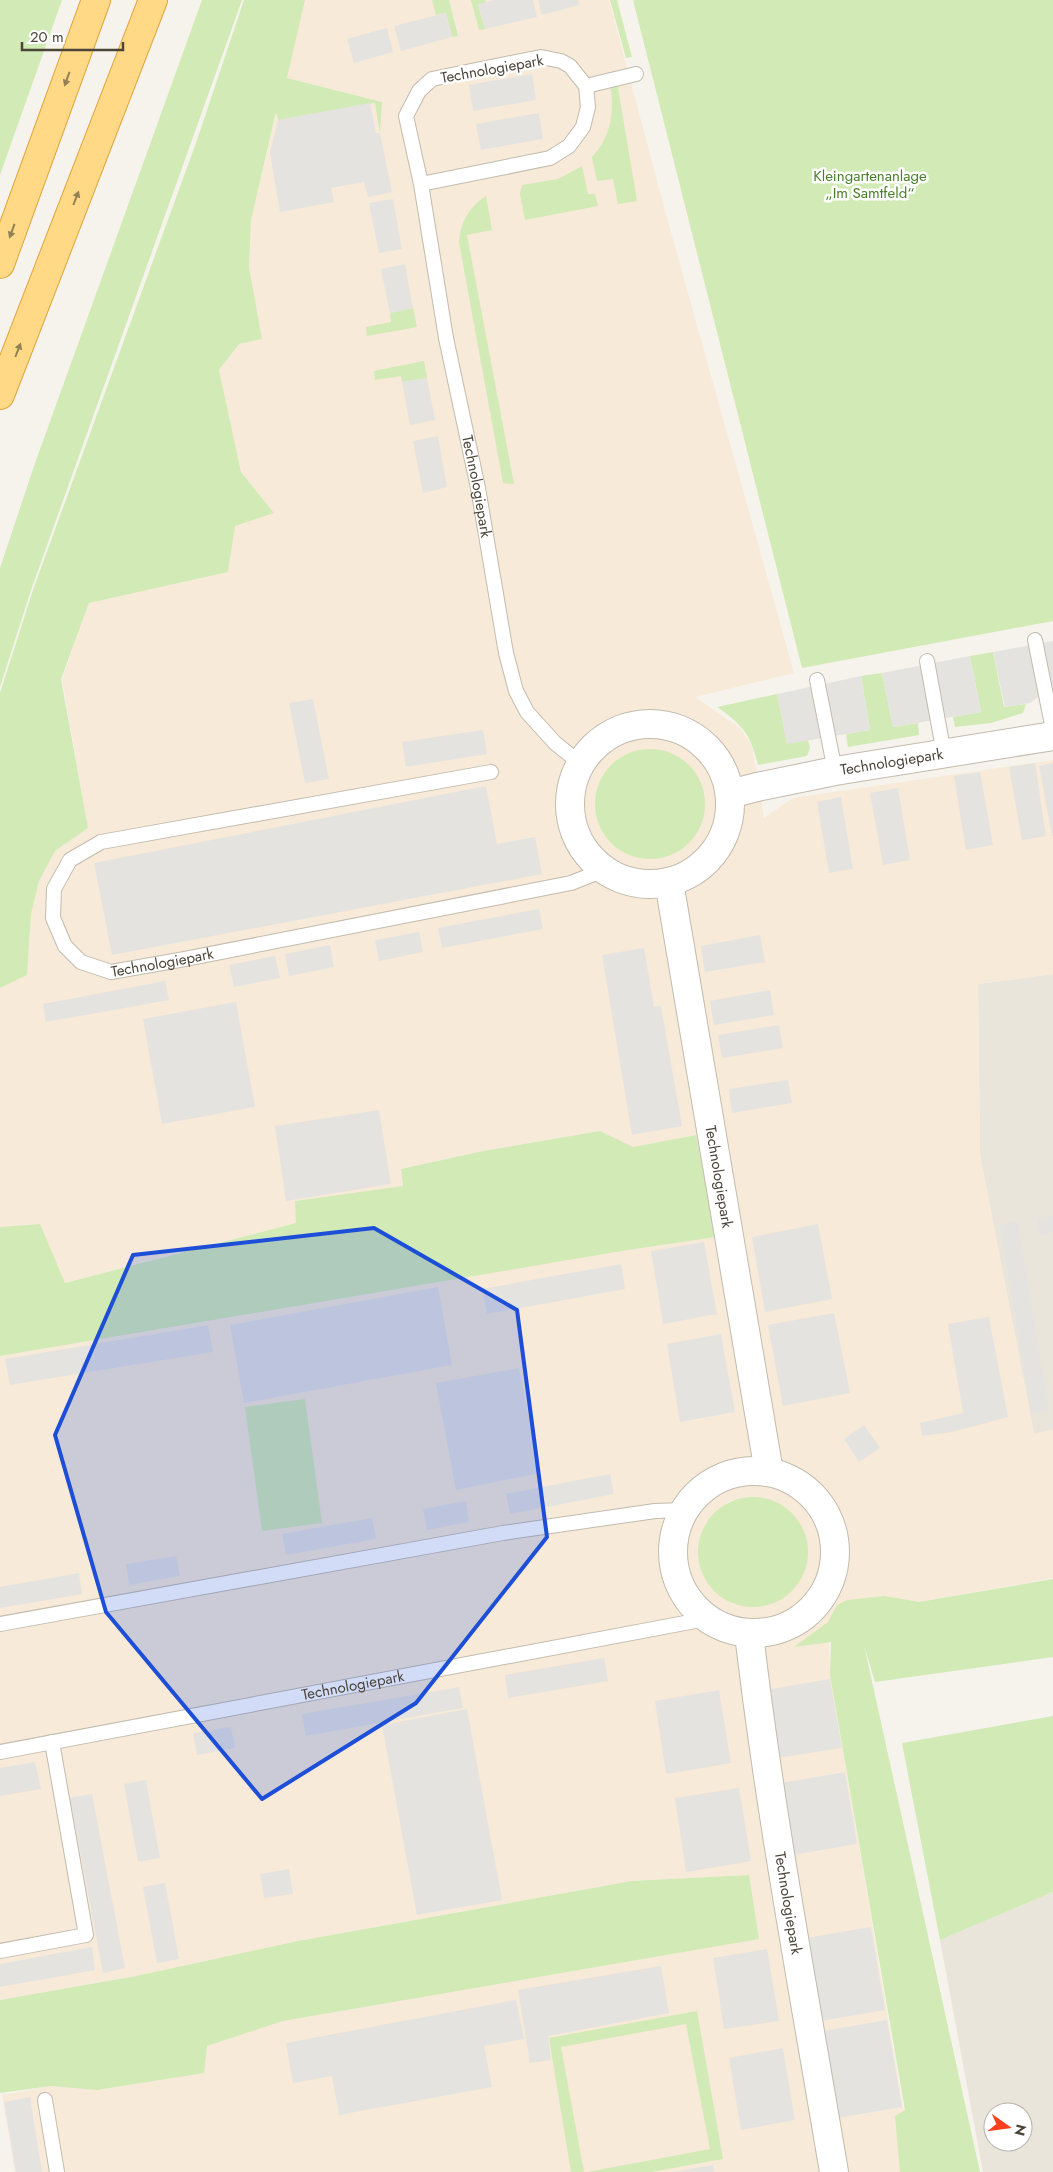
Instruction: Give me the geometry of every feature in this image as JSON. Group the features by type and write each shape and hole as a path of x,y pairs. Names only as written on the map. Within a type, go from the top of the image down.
{"highway":[{"path":"0,264 96,0"},
{"path":"0,396 153,0"}],"street":[{"path":"638,724 660,724 680,729 699,740 714,755 725,773 730,794 730,814 725,835 715,852 700,867 682,878 669,882 642,884 622,880 604,870 588,855 577,837 571,817 570,796 575,775 585,757 600,742 618,730 638,724"},
{"name":"Technologiepark","path":"730,794 757,786 836,771 1053,736"},
{"name":"Technologiepark","path":"669,882 769,1472"},
{"path":"741,1472 769,1472 800,1485 823,1510 835,1547 834,1563 826,1590 816,1604 795,1623 780,1630 748,1634 731,1631 706,1619 676,1578 672,1558 674,1537 684,1510 708,1484 741,1472"},
{"name":"Technologiepark","path":"748,1634 772,1802 834,2172"}],"lane":[{"name":"Technologiepark","path":"582,764 550,738 527,712 516,691 506,653 478,488 446,338 421,184 406,116 419,91 432,79 540,57 562,61 570,66 586,86"},
{"path":"421,184 550,158 569,146 583,127 588,107 586,86 636,74"},
{"path":"1035,640 1053,730"},
{"path":"927,661 944,754"},
{"path":"817,680 836,771"},
{"name":"Technologiepark","path":"491,772 101,842 70,860 54,889 53,918 65,946 81,962 112,972 185,960 571,883 604,870"},
{"path":"0,1624 504,1533 655,1511 684,1510"},
{"name":"Technologiepark","path":"0,1752 706,1619"},
{"path":"0,1951 86,1936 52,1742"},
{"path":"45,2100 57,2172"}],"highlighted area":[{"path":"374,1228 517,1310 547,1537 416,1703 262,1799 106,1612 55,1435 133,1255"}],"shaded area":[{"path":"305,0 609,0 664,207 794,673 695,697 740,728 752,746 764,818 793,798 1053,760 1053,974 978,984 980,1155 1034,1434 1053,1430 1053,1578 919,1602 884,1596 828,1622 830,1675 914,2172 15,2172 2,2095 51,2086 97,2090 203,2073 207,2046 283,2021 758,1939 748,1875 632,1881 298,1941 136,1976 0,2000 0,1356 715,1237 696,1135 633,1147 600,1131 483,1151 401,1169 403,1186 295,1201 297,1223 64,1283 40,1224 0,1227 0,988 27,975 31,914 39,881 55,851 88,828 62,679 89,603 228,572 235,526 274,513 241,472 219,370 239,344 262,339 249,267 251,220 277,110 278,119 375,103 380,127 381,102 286,78","holes":["643,749 661,750 677,756 690,767 700,781 600,827 595,810 596,793","747,1497 780,1504 793,1514 803,1529 790,1592 776,1602 760,1606 726,1600 712,1589 703,1575 699,1540 705,1524 716,1511 730,1501"]},
{"path":"496,0 533,0 537,17 485,29 478,4"},
{"path":"538,0 578,0 579,5 542,15"},
{"path":"446,13 452,37 401,51 394,26"},
{"path":"387,28 393,52 354,63 347,39"},
{"path":"532,74 536,100 473,111 469,85"},
{"path":"370,103 376,133 380,133 392,192 368,197 364,182 331,188 334,202 280,212 270,153 278,120"},
{"path":"539,113 543,139 481,150 476,124"},
{"path":"393,199 402,249 379,253 369,203"},
{"path":"405,264 413,308 390,313 381,269"},
{"path":"427,378 435,420 410,425 402,382"},
{"path":"438,436 447,487 423,493 413,441"},
{"path":"1053,641 1053,686 1030,703 1005,707 993,652"},
{"path":"970,656 981,712 893,727 882,673"},
{"path":"861,676 870,730 787,744 777,694"},
{"path":"313,699 329,779 305,783 289,703"},
{"path":"483,730 487,754 406,767 402,742"},
{"path":"1035,763 1046,836 1022,840 1009,767"},
{"path":"1053,763 1053,836 1052,836 1039,766"},
{"path":"980,772 993,845 966,850 954,776"},
{"path":"486,786 497,844 535,837 542,874 112,955 94,863"},
{"path":"898,788 910,860 883,865 870,793"},
{"path":"841,797 853,869 829,873 817,802"},
{"path":"539,909 543,929 442,948 438,928"},
{"path":"419,932 423,952 379,961 375,940"},
{"path":"760,935 765,962 705,972 701,946"},
{"path":"330,945 334,967 289,976 285,954"},
{"path":"644,948 654,1007 661,1006 682,1126 632,1135 602,955"},
{"path":"275,956 280,978 234,987 229,965"},
{"path":"1053,974 1053,1430 1034,1434 980,1155 978,984"},
{"path":"165,981 169,1000 46,1022 43,1004"},
{"path":"770,990 774,1015 714,1025 710,1001"},
{"path":"236,1002 255,1107 162,1124 143,1019"},
{"path":"779,1025 783,1048 722,1058 718,1035"},
{"path":"788,1080 792,1103 732,1113 729,1089"},
{"path":"379,1110 391,1184 286,1201 275,1126"},
{"path":"1053,1216 1053,1232 1039,1235 1037,1219"},
{"path":"1018,1222 1049,1410 1031,1414 1000,1225"},
{"path":"818,1224 832,1299 765,1312 752,1237"},
{"path":"704,1242 717,1314 663,1324 651,1251"},
{"path":"621,1264 625,1289 487,1314 482,1289"},
{"path":"438,1287 452,1365 244,1403 230,1325"},
{"path":"834,1313 850,1393 783,1406 768,1325"},
{"path":"989,1317 1008,1417 952,1432 922,1436 920,1423 963,1413 948,1324"},
{"path":"208,1325 213,1352 10,1385 5,1359"},
{"path":"721,1334 735,1412 680,1422 667,1344"},
{"path":"519,1368 540,1473 456,1490 436,1383"},
{"path":"864,1425 880,1448 859,1462 844,1439"},
{"path":"610,1474 614,1494 510,1514 506,1494"},
{"path":"466,1501 469,1522 427,1530 423,1509"},
{"path":"372,1518 376,1539 286,1555 282,1534"},
{"path":"176,1556 180,1576 129,1585 126,1564"},
{"path":"79,1573 82,1594 0,1608 0,1587"},
{"path":"604,1658 608,1681 508,1698 505,1675"},
{"path":"830,1679 842,1748 777,1758 766,1690"},
{"path":"459,1687 463,1708 306,1736 302,1714"},
{"path":"719,1690 731,1763 666,1774 655,1701"},
{"path":"467,1709 502,1900 417,1915 382,1725"},
{"path":"231,1727 235,1748 197,1755 193,1733"},
{"path":"35,1762 41,1789 0,1796 0,1768"},
{"path":"845,1772 857,1844 793,1855 781,1783"},
{"path":"146,1780 160,1858 138,1862 124,1784"},
{"path":"739,1788 751,1861 686,1872 675,1798"},
{"path":"92,1794 125,1968 103,1973 70,1798"},
{"path":"289,1869 293,1894 264,1898 260,1874"},
{"path":"165,1883 179,1959 157,1963 143,1887"},
{"path":"1053,1892 1053,2172 983,2172 940,1940"},
{"path":"871,1927 885,2010 821,2021 807,1938"},
{"path":"92,1947 95,1970 0,1987 0,1964"},
{"path":"767,1949 779,2021 724,2029 713,1958"},
{"path":"661,1966 669,2013 548,2036 551,2060 530,2063 518,1990"},
{"path":"516,2000 524,2039 484,2046 492,2087 339,2115 332,2076 293,2083 286,2043"},
{"path":"887,2020 902,2107 838,2118 823,2031"},
{"path":"783,2048 795,2120 741,2130 729,2058"},
{"path":"30,2097 42,2172 16,2172 4,2102"},
{"path":"713,2165 714,2172 673,2172"}],"green space":[{"path":"0,0 62,0 0,175"},
{"path":"202,0 242,0 31,590 0,687 0,568 34,466"},
{"path":"244,0 305,0 287,78 382,102 380,133 375,103 278,120 276,112 251,220 249,267 262,339 239,344 219,370 241,472 274,513 235,526 228,572 89,603 61,679 88,828 55,851 39,881 31,914 27,975 0,988 0,693 33,590 196,143"},
{"path":"432,0 449,0 458,36 452,37 446,13 436,15"},
{"path":"471,0 485,0 486,2 478,5 485,29 479,30"},
{"path":"610,0 617,0 632,57 626,58"},
{"name":"Kleingartenanlage „Im Samtfeld“","path":"633,0 1053,0 1053,621 802,668"},
{"path":"617,82 637,201 618,204 613,179 597,181 592,157 604,141 610,123 612,104 610,85"},
{"path":"582,166 588,194 595,194 598,206 525,220 520,194 522,185 558,179"},
{"path":"486,196 492,230 467,235 514,484 503,483 459,242 467,216 474,205"},
{"path":"413,308 417,327 367,336 366,327 391,322 390,313"},
{"path":"424,361 427,378 402,382 401,376 375,380 374,371"},
{"path":"993,652 1004,707 1026,704 1023,713 991,723 955,727 953,717 981,712 970,656"},
{"path":"882,673 893,727 918,723 919,735 848,747 846,734 870,730 861,676"},
{"path":"777,694 787,743 808,740 810,748 807,756 758,765 749,738 745,732 740,725 717,707"},
{"path":"650,749 661,750 671,754 689,765 700,783 704,793 704,815 700,825 689,843 671,854 661,858 650,859 639,858 629,854 611,843 600,825 596,815 595,804 596,793 600,783 611,765 629,754 639,750"},
{"path":"600,1131 633,1147 696,1135 716,1237 628,1250 0,1356 0,1227 40,1224 65,1283 296,1223 295,1201 403,1186 401,1169 483,1151"},
{"path":"305,1399 322,1523 262,1531 245,1407"},
{"path":"753,1497 774,1502 792,1513 803,1531 808,1552 803,1573 792,1591 774,1602 753,1607 732,1602 714,1591 703,1573 698,1552 703,1531 714,1513 732,1502"},
{"path":"1053,1579 1053,1657 875,1682 864,1645 980,2172 900,2172 895,2116 905,2110 830,1675 831,1642 794,1647 828,1622 837,1605 847,1600 885,1596 919,1602"},
{"path":"1053,1716 1053,1892 940,1940 902,1743"},
{"path":"749,1875 759,1939 283,2021 207,2046 204,2073 97,2090 51,2086 0,2093 0,2000 136,1976 298,1941 632,1881"},
{"path":"697,2011 723,2159 651,2172 587,2172 710,2149 686,2024 561,2047 584,2172 571,2172 549,2038"}]}
